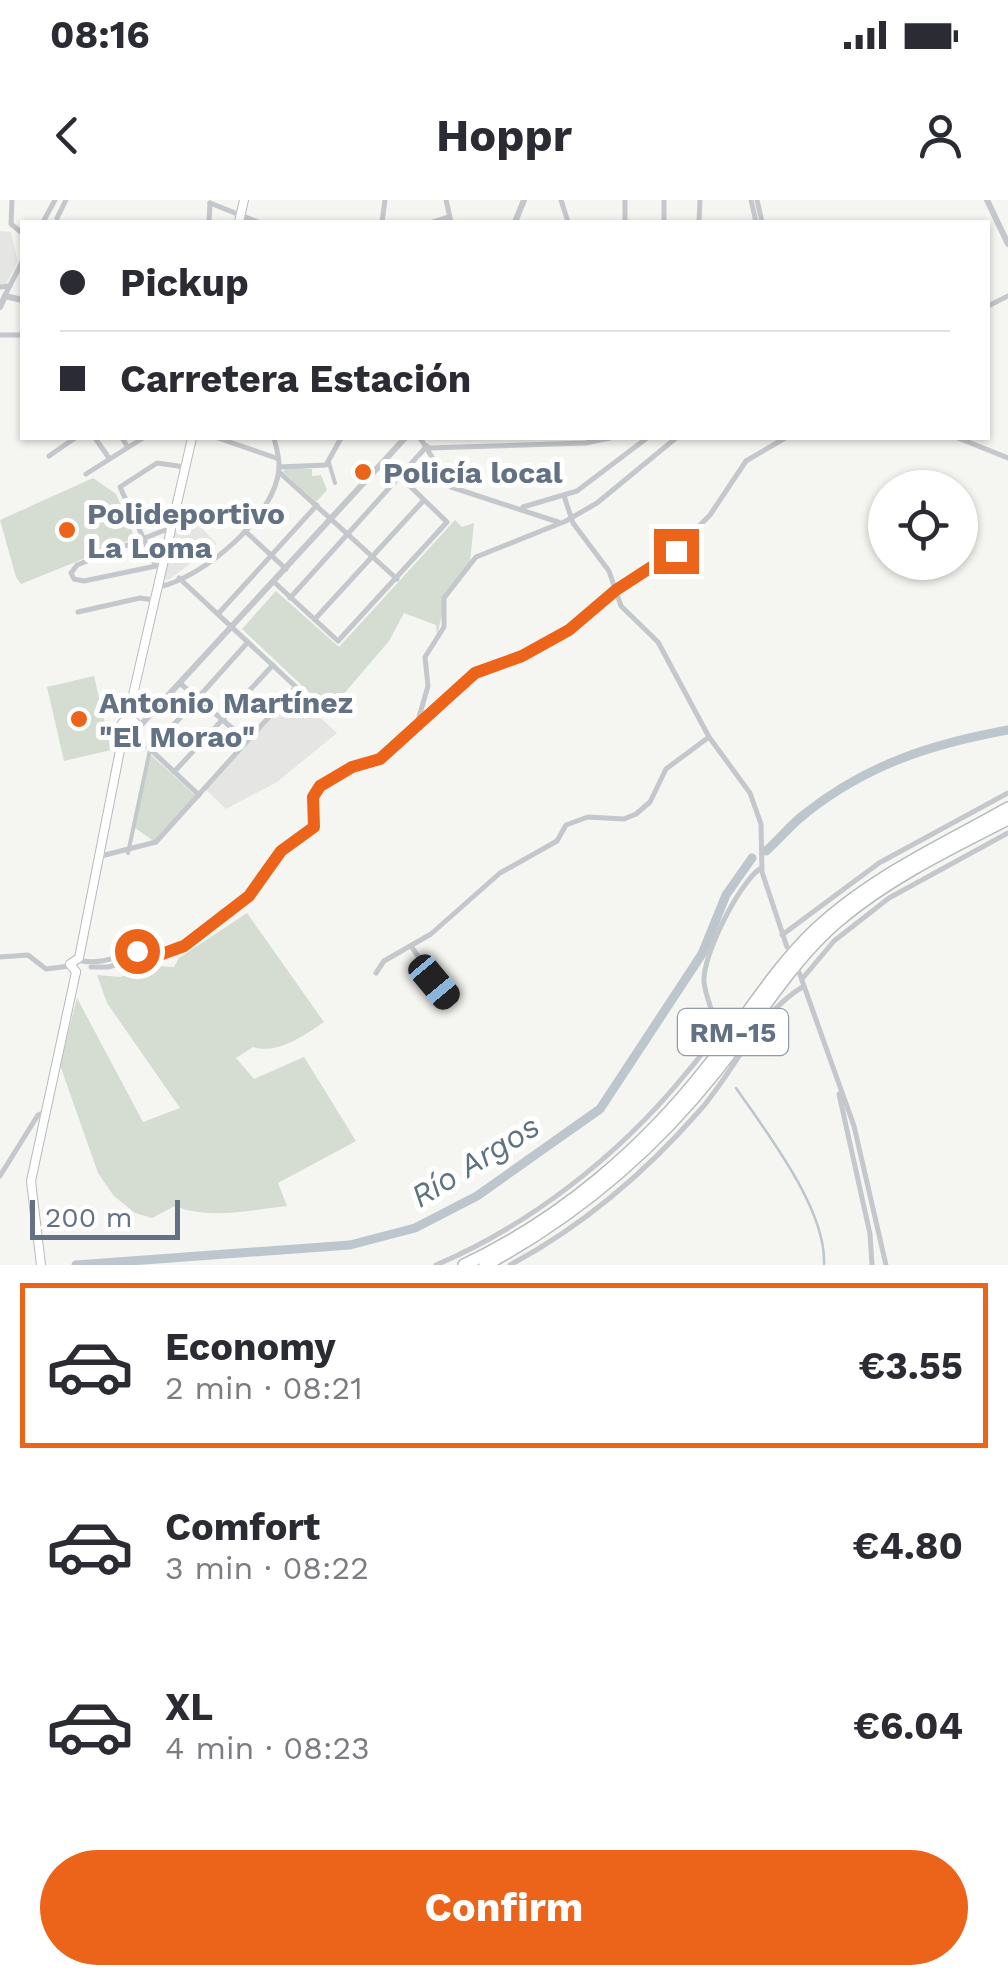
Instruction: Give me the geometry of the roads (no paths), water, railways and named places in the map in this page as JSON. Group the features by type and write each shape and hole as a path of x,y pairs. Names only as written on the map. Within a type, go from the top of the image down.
{"highway":[{"name":"RM-15","path":"464,1265 561,1208 635,1148 698,1078 789,958 839,908 892,870 1008,808"},
{"name":"RM-15","path":"485,1265 566,1215 673,1124 798,962 836,922 888,883 1008,818"}],"main road":[{"path":"240,220 244,200"},
{"path":"41,1265 32,1193 45,1112 80,966 123,752 133,729 133,706 160,587 155,565 172,527 192,440"}],"street":[{"path":"14,200 12,224 20,231"},
{"path":"57,218 66,200"},
{"path":"446,200 450,220"},
{"path":"210,201 240,220"},
{"path":"987,201 1008,244"},
{"path":"0,307 20,266"},
{"path":"0,286 10,286"},
{"path":"5,296 20,300"},
{"path":"49,456 73,440"},
{"path":"97,440 110,458"},
{"path":"123,440 127,446"},
{"path":"86,474 139,440"},
{"path":"230,440 279,466 397,579"},
{"path":"160,587 228,549 263,508 279,466 274,440"},
{"path":"335,483 329,463 340,440"},
{"path":"199,795 133,729 181,684 402,440"},
{"path":"422,440 451,487 545,519 570,521"},
{"path":"512,440 513,446"},
{"path":"290,598 428,447 513,446 576,440"},
{"path":"514,507 534,505 580,490 645,440"},
{"path":"416,724 428,686 425,657 444,627 445,595 476,557 570,521 620,488 674,440"},
{"path":"0,957 28,955 46,969 151,956 184,946 254,891 281,851 314,827 313,797 320,786 352,767 380,759 475,673 522,656 569,630 616,590 676,551 710,515 737,470 781,440"},
{"path":"963,440 1008,458"},
{"path":"274,582 338,640 397,579 447,522 384,462"},
{"path":"172,527 141,540 77,565 71,576 84,580 155,565 141,540 120,487 157,463 186,468"},
{"path":"279,466 329,463"},
{"path":"564,496 570,521 609,571 621,606 665,652 709,737 753,799 760,824 761,868 787,947"},
{"path":"315,619 425,500"},
{"path":"218,614 317,505"},
{"path":"534,505 534,513"},
{"path":"545,519 548,529"},
{"path":"245,531 286,569"},
{"path":"100,856 152,845 296,686 179,578"},
{"path":"78,612 140,598 156,600"},
{"path":"128,853 150,750 248,642"},
{"path":"174,772 273,665"},
{"path":"181,684 248,742"},
{"path":"376,974 384,960 431,934 500,873 557,841 566,825 593,817 624,819 646,807 662,772 709,737"},
{"path":"782,935 879,862 1008,793"},
{"path":"510,1265 627,1186 704,1106 834,941 889,898 1008,832"},
{"path":"436,1265 556,1196 622,1141 674,1088 711,1039 714,1014 705,973 735,901 750,876 761,868"},
{"path":"411,946 449,1001"},
{"path":"80,966 144,950 164,953"},
{"path":"80,966 119,957 151,956"},
{"path":"802,979 838,1091 870,1234 872,1265"},
{"path":"838,1091 854,1126 886,1265"},
{"path":"0,1176 38,1115 45,1112"}],"waterway":[{"name":"Río Argos","path":"766,851 806,813 853,781 927,749 1008,730"},
{"name":"Río Argos","path":"76,1265 350,1245 415,1228 477,1196 600,1109 702,954 726,895 752,858"},
{"path":"736,1088 806,1197 816,1220 824,1265"}],"place":[{"name":"Policía local","path":"363,472"},
{"name":"Polideportivo La Loma","path":"67,530"},
{"name":"Antonio Martínez \"El Morao\"","path":"79,719"}]}
